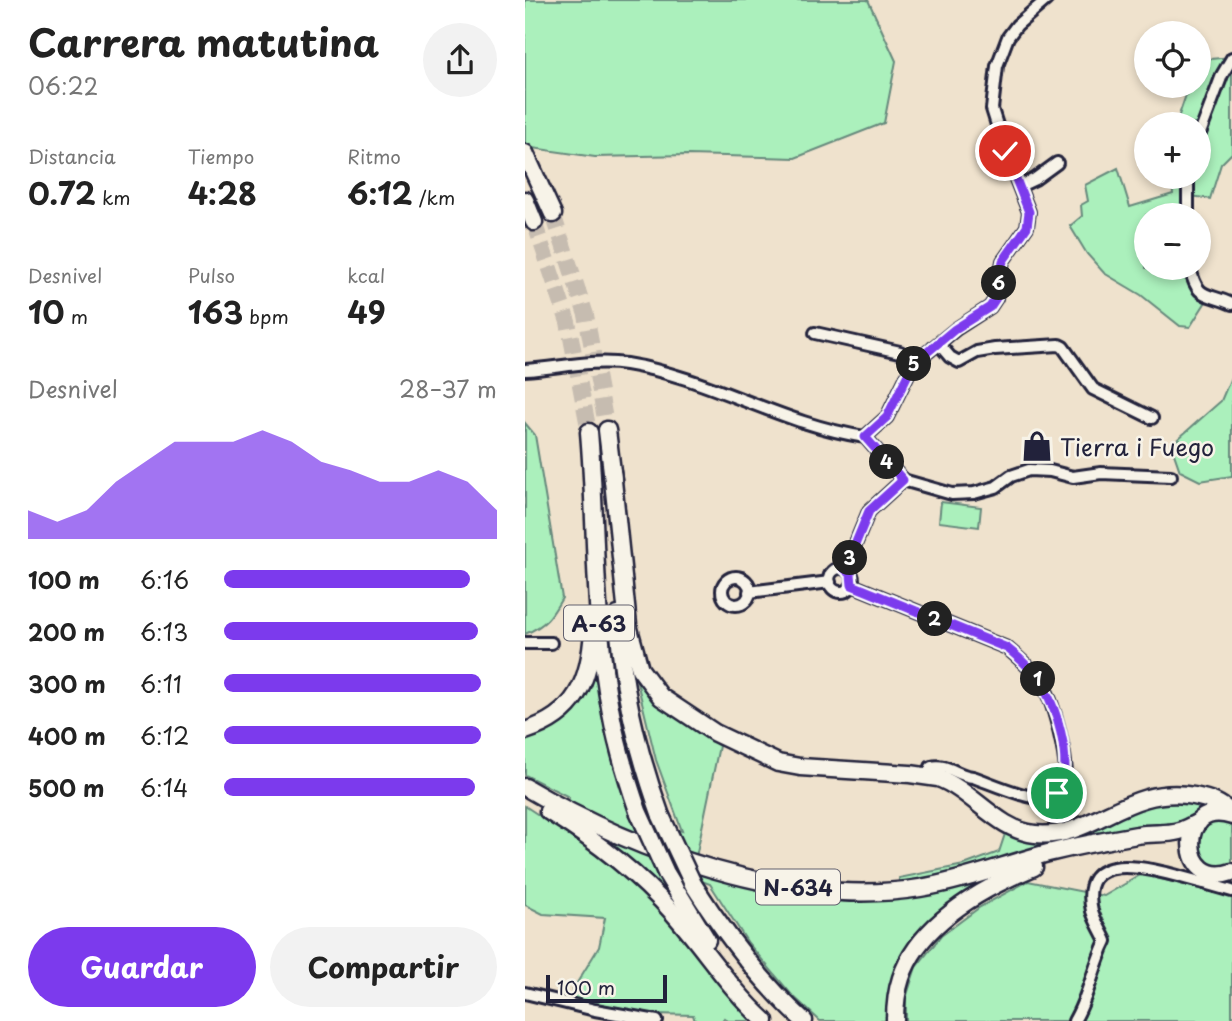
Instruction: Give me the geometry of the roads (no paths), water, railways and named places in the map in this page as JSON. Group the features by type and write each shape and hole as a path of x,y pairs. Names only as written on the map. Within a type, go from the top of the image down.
{"highway":[{"path":"525,153 553,214"},
{"path":"525,200 534,222"},
{"name":"A-63","path":"607,430 612,471 619,640 635,739 661,816 693,884 749,965 804,1021"},
{"name":"A-63","path":"589,432 599,623 619,751 638,811 666,873 710,946 739,984 774,1021"},
{"path":"612,471 628,625 640,669 661,697 715,733 768,759 789,765 928,776 948,782 1008,825 1034,834 1054,834 1074,829 1129,803 1154,795 1178,794 1210,799 1232,815"},
{"path":"525,731 562,712 584,681 592,646 595,523"},
{"name":"N-634","path":"525,787 602,827 682,859 754,878 828,891 885,892 930,887 1048,853 1140,834 1179,831 1215,813 1232,815"},
{"path":"1191,850 1193,830 1202,820 1201,804 1195,796"},
{"path":"525,797 603,846 642,879 737,992 765,1021"},
{"name":"N-634","path":"1154,834 1173,839 1191,850 1206,878"},
{"path":"895,1021 901,977 915,950 934,928 996,885 1083,846"},
{"path":"1206,878 1232,872"}],"street":[{"path":"865,437 887,417 913,364 955,329 990,307 996,298 1003,261 1027,227 1029,212 992,109 997,66 1008,37 1017,25 1046,0"},
{"path":"1208,112 1232,58"},
{"path":"1020,186 1057,163"},
{"path":"1193,280 1201,293 1232,304"},
{"path":"815,333 900,352 913,364"},
{"path":"939,344 950,357 959,362 977,352 1059,345 1093,389 1152,418"},
{"path":"525,370 586,362 626,364 703,383 776,414 848,435 865,437 903,480 951,494 974,493 996,487 1011,476 1029,470 1050,471 1073,477 1101,473 1171,477"},
{"path":"845,569 869,511 903,480"},
{"path":"840,568 845,569 851,574 852,585 848,590 840,592 832,587 830,582 833,572 840,568"},
{"path":"749,592 830,582"},
{"path":"852,585 1007,648 1026,664 1044,687 1056,715 1063,748 1065,781 1057,793 1049,797 1036,798 964,776 940,764 931,766 928,776"},
{"path":"525,643 551,643"},
{"path":"1074,1021 1089,991 1095,962 1106,941 1093,912 1091,894 1095,878 1110,866 1131,866 1206,878 1232,891"},
{"path":"525,993 571,1002 595,1010 657,1021"}],"tunnel":[{"path":"553,214 586,315 607,430"},
{"path":"534,222 568,322 589,432"}],"place":[{"name":"Tierra i Fuego","path":"1037,446"}]}
